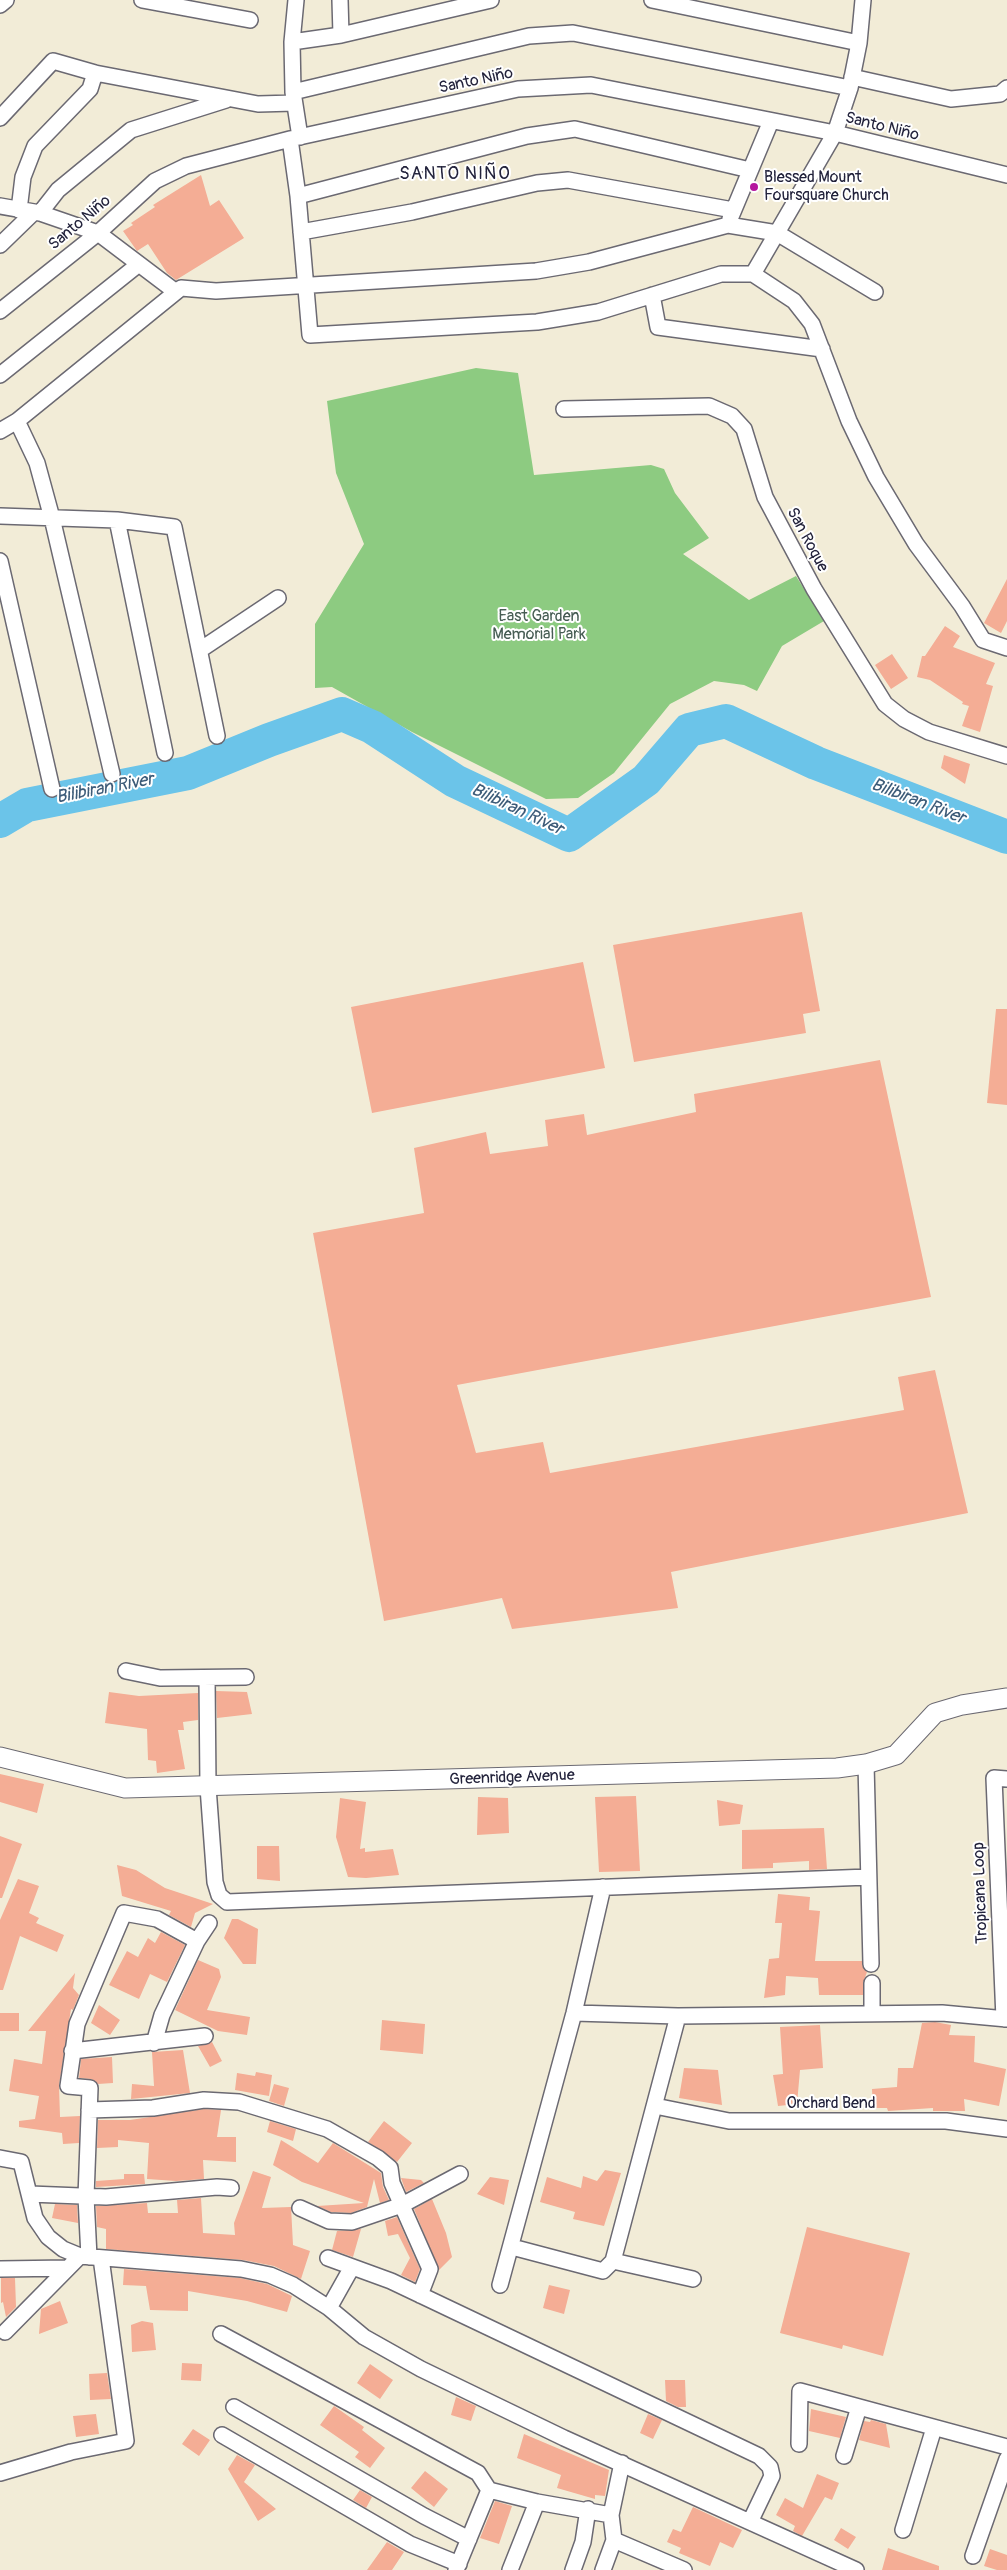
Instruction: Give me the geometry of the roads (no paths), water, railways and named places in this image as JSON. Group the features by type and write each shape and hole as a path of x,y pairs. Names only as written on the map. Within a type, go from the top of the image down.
{"street":[{"path":"0,6 6,0"},
{"path":"142,0 209,6 250,20"},
{"path":"296,0 292,42 293,97 298,196 310,335 537,322 598,312 721,274 753,274 794,301 812,324 853,429 876,478 916,544 962,606 983,640 1007,648"},
{"path":"340,0 341,35"},
{"path":"292,42 341,35 491,0"},
{"path":"652,0 859,44"},
{"path":"753,274 835,133 851,82 859,44 863,0"},
{"path":"0,118 53,62 95,74 258,104 293,97 529,36 573,33 951,98 1000,94 1007,88"},
{"path":"19,210 23,177 35,146 90,89 95,74"},
{"name":"Santo Niño","path":"0,311 98,233 155,181 186,166 295,138 518,89 591,85 835,133 1007,175"},
{"path":"0,245 37,213 58,190 131,130 230,99"},
{"path":"728,225 771,121"},
{"path":"298,196 527,136 575,129 750,170"},
{"path":"301,232 412,212 536,184 568,180 734,210"},
{"path":"0,206 37,213 98,233 176,292"},
{"path":"0,431 17,421 182,288 216,292 536,271 589,262 728,225 777,233 875,292"},
{"path":"0,375 139,264"},
{"path":"652,295 658,326 822,349"},
{"name":"San Roque","path":"564,409 709,406 732,416 744,429 765,497 814,589 885,704 904,719 930,732 1007,756"},
{"path":"17,421 37,463 52,518 112,774"},
{"path":"0,516 117,520 174,527 217,736"},
{"path":"117,520 165,753"},
{"path":"0,561 52,789"},
{"path":"200,650 278,598"},
{"path":"126,1671 160,1678 246,1677"},
{"path":"206,1678 208,1787 215,1882 219,1895 227,1902 868,1877"},
{"name":"Greenridge Avenue","path":"0,1757 125,1788 837,1768 866,1764 896,1755 935,1712 962,1705 1007,1698"},
{"path":"866,1764 871,1964"},
{"name":"Tropicana Loop","path":"1005,2019 994,1778 1007,1779"},
{"path":"500,2285 512,2247 574,2013 603,1887"},
{"path":"0,2473 71,2452 126,2441 90,2257 86,2197 90,2088 68,2086 72,2051 77,2024 124,1913 156,1919 197,1941"},
{"path":"154,2043 162,2015 197,1941 209,1923"},
{"path":"872,1983 872,2012"},
{"path":"574,2013 678,2016 872,2012 942,2013 1005,2019"},
{"path":"512,2247 603,2271 613,2261 678,2016"},
{"path":"72,2051 205,2036"},
{"path":"89,2110 153,2108 204,2100 239,2102 287,2115 327,2129 378,2158 390,2168 392,2183 430,2269 420,2295"},
{"name":"Orchard Bend","path":"655,2106 729,2121 946,2122 1007,2129"},
{"path":"0,2158 21,2162 35,2218 48,2237 63,2250 90,2257 241,2269 270,2275 293,2285 329,2308 364,2337 421,2369 564,2438 856,2570"},
{"path":"300,2208 329,2221 352,2222 402,2204 460,2174"},
{"path":"30,2194 86,2197 217,2187 230,2188"},
{"path":"5,2332 68,2268 90,2257"},
{"path":"328,2258 420,2295 759,2456 770,2467 772,2476 750,2522"},
{"path":"613,2261 693,2279"},
{"path":"329,2308 352,2267"},
{"path":"0,2269 68,2268"},
{"path":"221,2334 478,2473 489,2490 538,2502 588,2509 611,2515"},
{"path":"799,2444 800,2391 1007,2447"},
{"path":"234,2407 424,2516 469,2539"},
{"path":"844,2456 859,2407"},
{"path":"902,2530 934,2428"},
{"path":"222,2435 410,2544 457,2567 489,2490"},
{"path":"974,2556 1007,2459"},
{"path":"603,2570 614,2540 611,2515 622,2463"},
{"path":"510,2570 538,2502"},
{"path":"573,2570 583,2542 588,2509"},
{"path":"614,2540 684,2570"}],"waterway":[{"name":"Bilibiran River","path":"0,821 27,805 188,773 269,740 342,714 372,727 455,781 569,835 646,780 689,730 726,721 816,763 1007,837"}],"place":[{"name":"Blessed Mount Foursquare Church","path":"754,187"}],"district":[{"name":"SANTO NIÑO","path":"455,174"}],"park label":[{"name":"East Garden Memorial Park","path":"539,626"}]}
